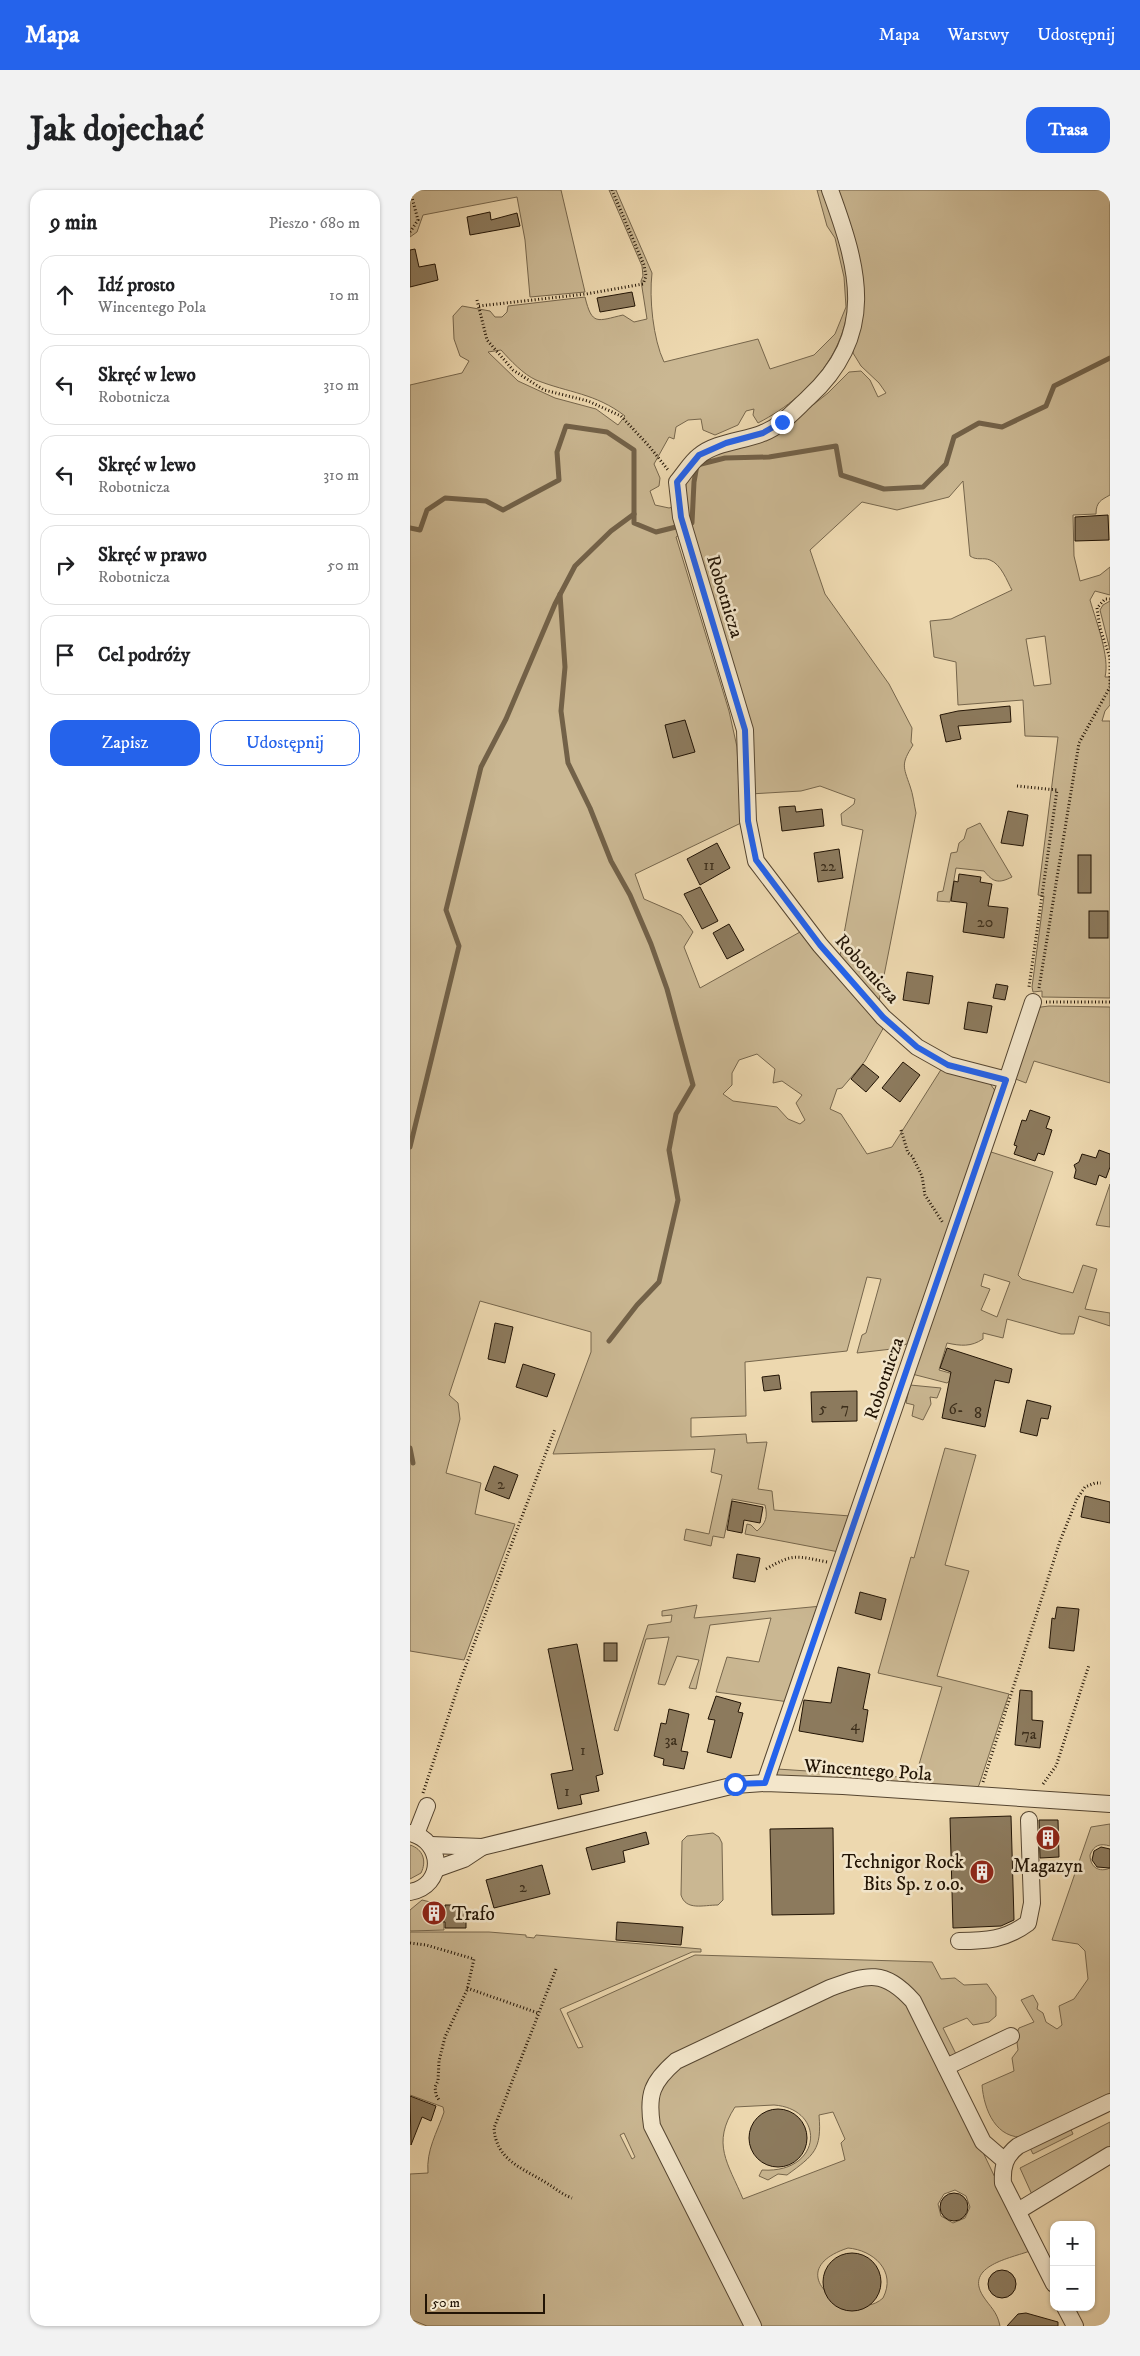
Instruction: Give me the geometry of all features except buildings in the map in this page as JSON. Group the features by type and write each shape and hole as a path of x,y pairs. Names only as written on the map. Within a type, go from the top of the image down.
{"street":[{"path":"677,482 699,455 726,443 763,433 782,422 826,382 850,342 857,305 855,272 848,240 830,190"},
{"name":"Robotnicza","path":"677,482 681,517 745,730 748,821 756,860 820,945 883,1017 917,1047 948,1065 1006,1080 954,1234 836,1564 765,1783"},
{"path":"1006,1080 1033,1002"},
{"name":"Wincentego Pola","path":"436,1869 464,1859 482,1848 735,1784 765,1783 1110,1804"},
{"path":"410,1892 421,1889 428,1884 436,1869 436,1860 430,1845 413,1834 425,1811"},
{"path":"958,1942 989,1941 1014,1933 1028,1923 1032,1903 1029,1820"},
{"name":"Wincentego Pola","path":"430,1845 482,1848"},
{"path":"753,2326 652,2126 649,2107 660,2075 676,2061 830,1988 851,1980 869,1977 884,1978 902,1989 913,2002 983,2142 1005,2161"},
{"path":"946,2067 1011,2036"},
{"path":"1050,2276 1003,2183 1002,2173 1005,2161 1018,2146 1110,2102"},
{"path":"1018,2211 1110,2155"},
{"path":"1067,2311 1074,2326"}],"path":[{"path":"410,190 418,220 410,232"},
{"path":"478,306 586,294 642,284 646,276 644,265 612,190"},
{"path":"477,300 487,340 513,370 544,390 588,401 621,416 650,446 677,482"},
{"path":"1033,1002 1038,994 1079,743 1110,687 1110,658 1100,628 1097,608 1105,599 1110,599"},
{"path":"1018,786 1057,790 1029,990 1033,1002"},
{"path":"1033,1002 1110,1002"},
{"path":"900,1130 908,1152 922,1176 925,1195 938,1219 954,1234"},
{"path":"425,1811 418,1808 460,1681 555,1429"},
{"path":"981,1787 1064,1532 1077,1499 1085,1488 1101,1483"},
{"path":"766,1569 787,1557 796,1556 836,1564"},
{"path":"1040,1788 1056,1766 1090,1665"},
{"path":"410,1943 426,1945 474,1959 468,1988 445,2037 439,2061 438,2081 435,2087 439,2100"},
{"path":"556,1969 494,2128 495,2138 511,2163 547,2183 560,2194 572,2198"},
{"path":"468,1988 538,2013"}],"shaded area":[{"path":"410,190 561,190 585,292 530,297 525,240 517,197 423,215 417,232 410,237"},
{"path":"609,190 616,190 652,273 653,318 657,342 664,362 758,339 770,369 814,355 835,334 846,307 844,277 835,238 827,226 817,190 822,190 840,242 848,274 849,298 845,321 838,343 828,362 798,396 779,411 758,423 753,415 754,409 746,411 738,425 715,435 703,430 701,419 688,420 676,427 674,439 669,437 654,464 660,478 659,486 650,491 655,505 669,508 685,504 686,481 701,461 774,431 785,431 789,424 828,393 849,372 861,371 870,380 878,397 886,393 879,383 861,366 853,353 859,305 834,190 1110,190 1110,495 1100,502 1096,514 1073,515 1074,556 1080,581 1100,575 1110,567 1110,595 1095,591 1090,600 1106,659 1105,677 1110,677 1110,705 1105,711 1102,721 1110,721 1110,998 1042,997 1042,991 1033,992 1032,987 1044,896 1038,895 1058,737 1025,736 1023,700 958,705 956,662 934,657 930,621 951,619 1012,590 1003,573 994,562 970,556 963,481 949,497 897,510 862,502 810,550 825,594 889,684 912,728 911,742 913,745 904,765 916,813 878,1006 839,961 863,830 842,825 841,814 854,804 855,799 820,786 801,791 750,794 746,730 686,531 676,537 729,711 737,747 741,823 635,874 644,899 681,915 693,932 684,947 700,988 800,932 885,1025 865,1061 842,1088 837,1089 830,1109 841,1114 867,1154 892,1147 942,1068 986,1078 996,1092 959,1204 907,1344 892,1349 857,1353 862,1335 866,1333 881,1279 867,1277 847,1351 745,1362 746,1416 691,1418 691,1437 746,1434 747,1443 767,1442 758,1489 772,1491 774,1510 850,1516 874,1441 876,1442 839,1552 745,1534 747,1524 757,1531 766,1520 765,1505 732,1499 724,1538 713,1536 711,1546 684,1540 686,1529 709,1534 722,1475 711,1472 715,1449 553,1454 591,1352 591,1332 480,1301 449,1395 458,1403 460,1419 446,1473 481,1483 475,1514 515,1524 464,1660 410,1651 410,385 462,373 469,361 460,356 454,339 453,316 462,306 490,311 495,317 502,317 507,312 508,306 585,297 590,313 597,319 601,320 623,315 634,322 647,319 641,281 643,276 642,266","holes":["501,350 517,367 536,380 603,402 625,416 618,425 596,409 555,398 518,381 488,352","1045,636 1051,684 1034,686 1026,639","757,1054 775,1069 773,1083 782,1081 802,1095 796,1103 805,1120 800,1124 788,1119 777,1107 733,1101 723,1094 732,1085 732,1073 739,1060"]},
{"path":"1110,601 1110,650 1100,610 1103,605"},
{"path":"980,823 1012,877 1003,881 996,881 990,878 984,871 956,868 950,902 937,901 938,892 943,891 951,853 957,852 959,843 964,839 967,829"},
{"path":"1041,1007 1110,1007 1110,1083 1034,1061 1026,1083 1013,1078 1033,1015"},
{"path":"988,1151 1053,1172 1018,1275 1022,1279 1073,1293 1083,1265 1097,1269 1085,1309 1110,1313 1110,1326 1079,1316 1074,1334 1061,1334 1007,1319 1003,1338 983,1333 983,1339 970,1345 947,1343 939,1370 957,1375 947,1383 912,1374","holes":["984,1274 1010,1282 997,1317 981,1310 990,1289 981,1286"]},
{"path":"1110,1184 1110,1227 1096,1225"},
{"path":"910,1385 941,1388 937,1398 930,1397 931,1404 923,1420 912,1416 914,1405 906,1403"},
{"path":"945,1448 976,1455 945,1565 969,1571 937,1676 1009,1694 979,1785 977,1788 779,1776 776,1774 777,1769 915,1778 942,1687 878,1673 911,1557 914,1558"},
{"path":"697,1605 694,1618 822,1606 789,1702 716,1692 727,1657 759,1662 771,1618 710,1625 696,1689 689,1688 699,1660 677,1656 665,1685 658,1684 669,1637 646,1639 618,1731 614,1730 648,1625 671,1622 672,1615 662,1616 662,1611"},
{"path":"1110,1824 1110,1846 1103,1845 1093,1849 1090,1859 1096,1868 1102,1870 1110,1868 1110,2097 1034,2135 1016,2137 1007,2134 994,2122 983,2095 982,2085 1014,2071 1012,2058 1018,2050 1016,2035 1019,2028 1034,2022 1021,2000 1033,1995 1038,2004 1037,2009 1043,2013 1046,2022 1057,2029 1062,2025 1059,2006 1074,1999 1088,1979 1085,1951 1078,1944 1052,1940 1091,1827"},
{"path":"713,1833 719,1837 722,1843 723,1900 718,1905 691,1905 683,1900 681,1895 682,1841 687,1836"},
{"path":"410,1845 421,1852 424,1864 421,1873 410,1879"},
{"path":"422,1900 443,1905 444,1930 410,1931 410,1910"},
{"path":"410,1932 489,1932 526,1935 526,1937 534,1938 536,1935 701,1949 701,1952 692,1952 560,2009 578,2048 583,2047 567,2013 695,1955 932,1962 941,1979 955,1978 964,1985 987,1984 996,1997 996,2016 989,2022 973,2025 967,2018 943,2028 958,2058 942,2053 927,2020 869,1973 674,2059 647,2107 750,2326 427,2326 410,2319 410,2174 428,2173 430,2149 444,2112 443,2107 410,2095","holes":["624,2133 635,2157 632,2159 620,2135"]},
{"path":"870,1979 901,1992 950,2083 1030,2251 992,2265 980,2277 979,2286 983,2296 995,2313 1000,2326 757,2326 655,2126 656,2092 678,2064","holes":["774,2105 791,2109 803,2117 809,2128 810,2140 806,2152 797,2162 782,2169 762,2170 759,2176 768,2180 778,2174 787,2175 804,2162 814,2151 817,2144 820,2127 819,2115 833,2112 845,2139 841,2143 845,2160 743,2199 724,2153 724,2132 735,2107","955,2190 966,2196 970,2207 965,2218 953,2223 941,2216 938,2204 944,2194","848,2248 866,2253 874,2258 885,2271 887,2279 887,2288 883,2298 870,2305 855,2305 839,2301 827,2292 819,2282 818,2270 827,2258"]},
{"path":"1110,2122 1110,2152 1034,2199 1020,2168"},
{"path":"1069,2125 1073,2134 1033,2154 1028,2144"}],"waterway":[{"path":"410,528 420,530 427,510 445,498 486,501 503,510 559,480 557,452 566,426 607,432 634,450 634,523 656,532 692,523 694,482 697,465 725,458 769,457 836,446 841,475 884,489 923,487 946,464 954,437 979,423 1002,427 1046,406 1054,386 1110,358"},
{"path":"410,1147 459,946 446,910 481,767 506,719 555,604 575,566 611,531 634,514"},
{"path":"560,594 565,667 561,711 568,763 590,808 611,861 630,895 651,944 667,989 693,1085 676,1114 669,1150 678,1200 659,1282 637,1305 609,1341"},
{"path":"410,1448 413,1463"}],"place":[{"name":"Magazyn","path":"1048,1838"},
{"name":"Technigor Rock Bits Sp. z o.o.","path":"982,1872"},
{"name":"Trafo","path":"434,1913"}],"route":[{"path":"735,1784 765,1783 1006,1080 948,1065 917,1047 883,1017 820,945 756,860 748,821 745,730 681,517 677,482 699,455 726,443 763,433 782,422"}]}
